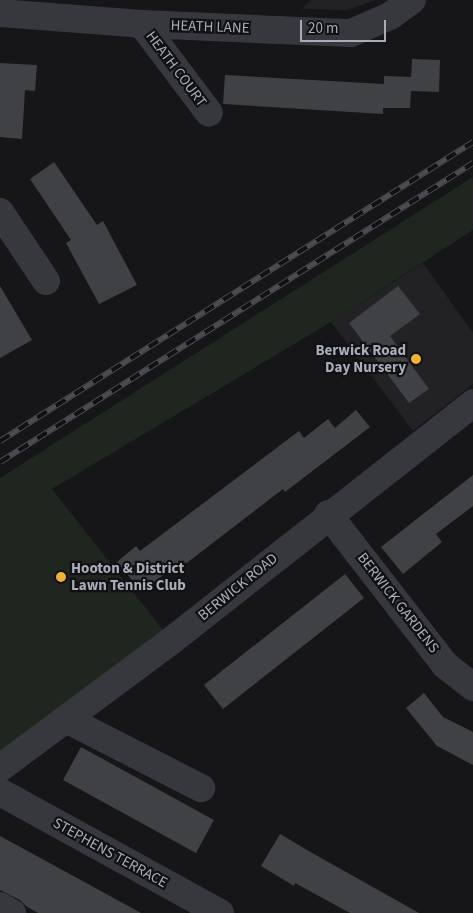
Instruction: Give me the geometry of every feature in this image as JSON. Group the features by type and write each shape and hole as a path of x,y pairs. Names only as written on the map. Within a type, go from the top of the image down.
{"street":[{"name":"HEATH LANE","path":"0,13 142,24 351,33 390,16 412,0"},
{"name":"HEATH COURT","path":"142,24 209,113"},
{"path":"0,212 46,281"},
{"name":"BERWICK ROAD","path":"0,768 171,641 328,514 473,403"},
{"name":"BERWICK GARDENS","path":"328,514 446,665 473,687"},
{"path":"66,719 201,788"},
{"name":"STEPHENS TERRACE","path":"0,792 220,913"},
{"path":"0,906 12,913"}],"shaded area":[{"path":"311,0 376,0 347,10 302,9"},
{"path":"473,177 473,230 331,322 52,489 163,630 0,757 0,478"},
{"name":"Berwick Road Day Nursery","path":"423,263 473,333 473,384 413,431 331,322"}],"building":[{"path":"412,59 440,60 439,92 411,91 410,108 383,108 383,114 223,104 225,75 384,84 384,76 411,77"},
{"path":"0,63 37,65 35,91 25,90 22,139 0,137"},
{"path":"54,162 97,225 103,221 137,285 99,304 66,243 71,240 30,179"},
{"path":"0,286 32,340 0,358"},
{"path":"398,286 420,314 390,336 429,389 409,403 349,323"},
{"path":"356,410 370,427 285,492 283,489 175,572 172,568 142,592 117,562 136,546 140,551 299,431 304,438 328,419 335,428"},
{"path":"473,475 473,506 436,534 442,542 403,574 381,547"},
{"path":"345,574 364,598 223,709 204,685"},
{"path":"424,693 443,717 473,732 473,765 437,746 406,708"},
{"path":"81,747 214,820 196,853 63,780"},
{"path":"280,834 419,913 350,913 295,883 294,886 261,866"},
{"path":"0,836 141,913 38,913 20,900 0,890"}],"railway":[{"path":"0,441 473,142"},
{"path":"0,462 473,163"}],"place":[{"name":"Berwick Road Day Nursery","path":"416,359"},
{"name":"Hooton & District Lawn Tennis Club","path":"61,577"}]}
